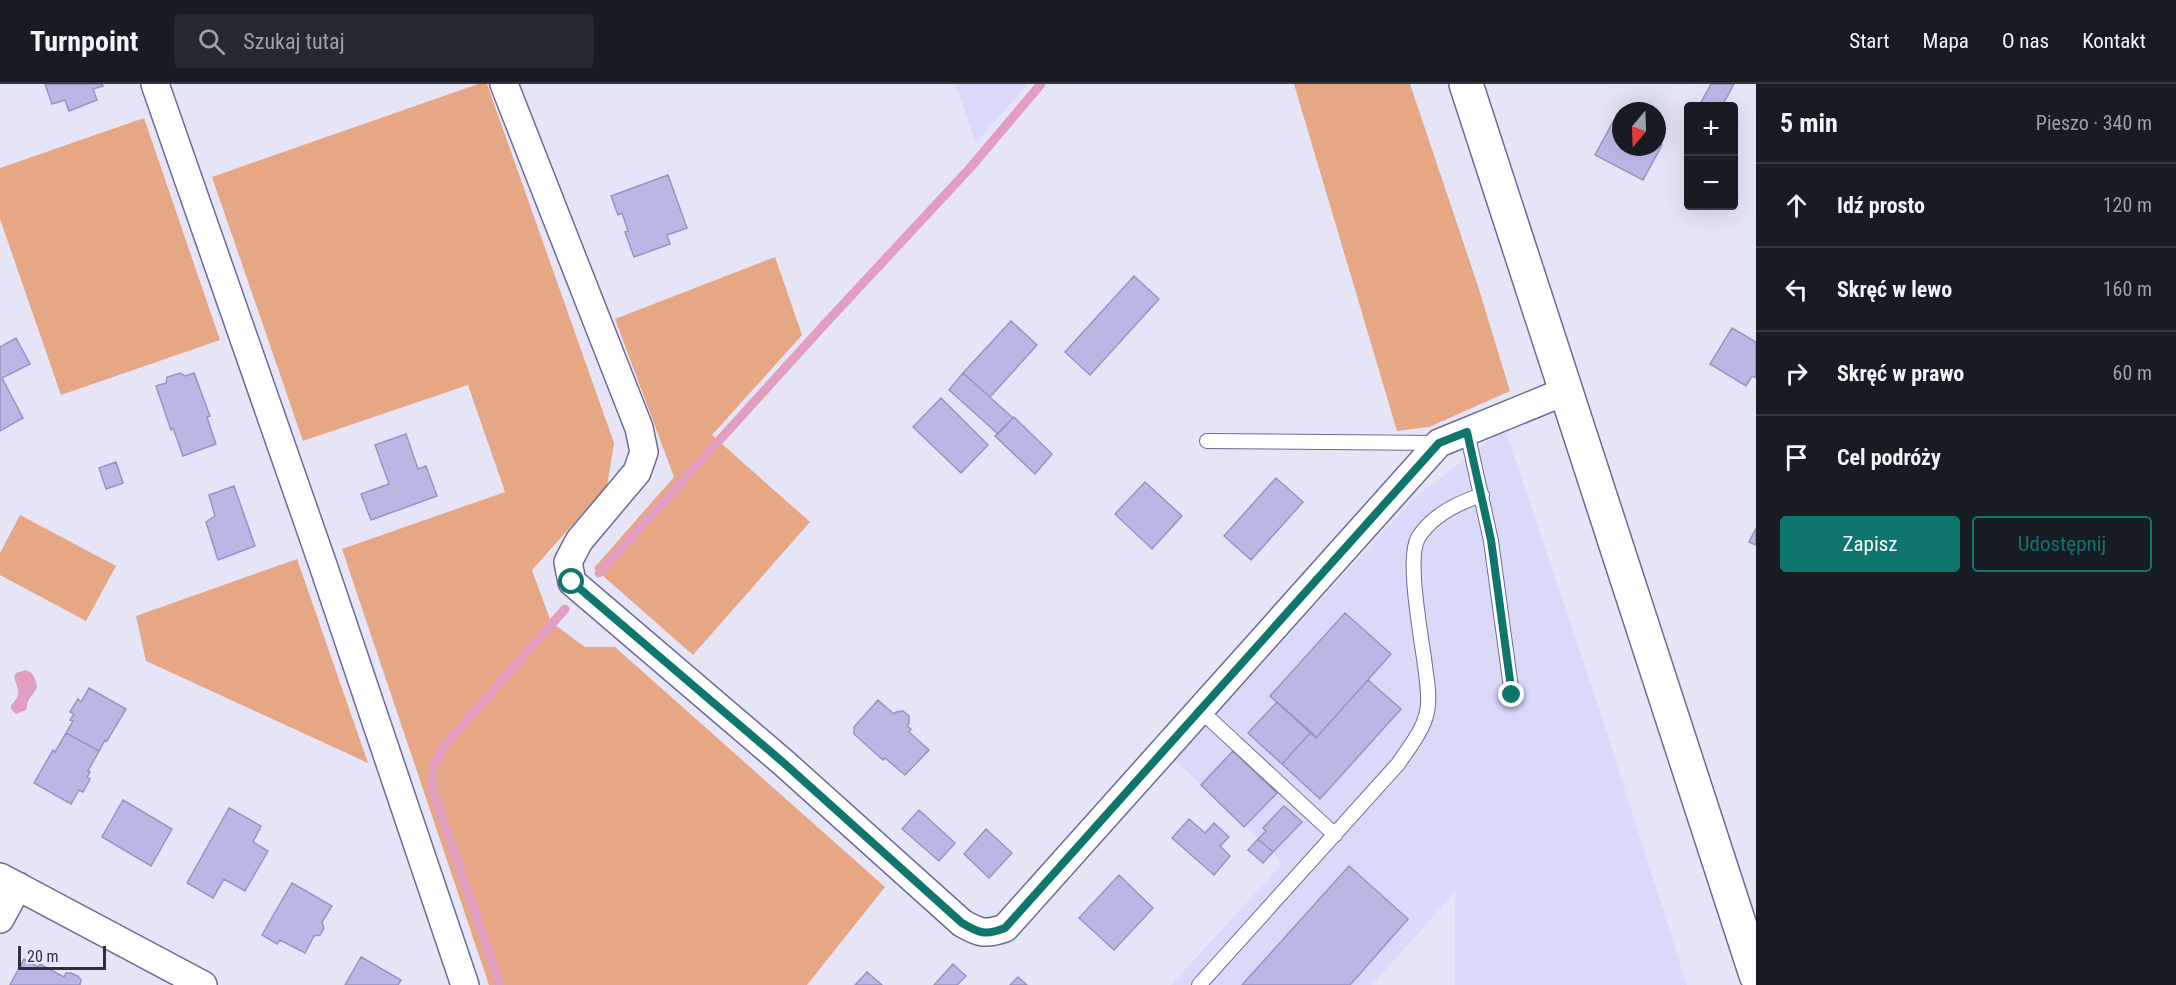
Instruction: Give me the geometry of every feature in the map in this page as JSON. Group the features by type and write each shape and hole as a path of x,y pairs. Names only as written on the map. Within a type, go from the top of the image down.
{"main road":[{"path":"1466,84 1756,975"}],"street":[{"path":"155,84 465,985"},
{"path":"504,84 639,428 644,452 637,472 573,552 568,562 572,582 785,764 962,923 979,933 1005,928 1439,443 1566,391"},
{"path":"0,919 9,881 203,985"}],"lane":[{"path":"1467,432 1491,540 1512,695"},
{"path":"1207,441 1439,443"},
{"path":"1200,985 1398,764 1416,736 1426,714 1429,692 1413,565 1417,540 1429,525 1459,502 1482,495"},
{"path":"1200,710 1335,834"}],"shaded area":[{"path":"478,84 487,84 614,443 607,486 532,570 551,622 585,647 615,647 885,887 807,985 489,985 342,549 505,492 468,385 303,441 212,177"},
{"path":"955,84 1028,84 976,143"},
{"path":"1294,84 1410,84 1477,283 1510,391 1429,427 1397,431"},
{"path":"144,118 220,340 61,395 0,219 0,168"},
{"path":"775,257 802,335 712,435 810,522 693,655 594,568 674,477 615,319"},
{"path":"1505,429 1603,721 1687,985 1455,985 1455,892 1372,985 1171,985 1282,864 1273,852 1174,760 1415,497"},
{"path":"20,515 116,566 86,621 0,575 0,553"},
{"path":"297,559 368,763 146,661 136,616"},
{"path":"26,670 34,677 37,688 28,701 26,710 16,714 11,709 18,695 14,677 16,673"}],"building":[{"path":"45,84 102,84 103,86 93,89 97,100 69,111 65,100 52,104"},
{"path":"1711,84 1734,84 1724,102 1701,102"},
{"path":"1612,124 1612,156 1656,156 1643,180 1595,155"},
{"path":"668,175 687,228 667,235 670,244 634,257 625,232 628,231 622,213 618,215 611,196"},
{"path":"1134,276 1159,299 1090,375 1065,352"},
{"path":"1011,321 1037,345 990,397 963,373"},
{"path":"1732,328 1756,342 1756,378 1752,376 1746,386 1710,364"},
{"path":"16,338 30,364 2,378 23,418 0,431 0,347"},
{"path":"180,373 185,376 194,373 210,416 207,417 216,444 183,456 173,428 171,430 156,386 166,383 167,377"},
{"path":"963,373 1013,418 998,434 949,390"},
{"path":"941,398 988,445 961,473 913,427"},
{"path":"1014,417 1052,454 1035,474 995,436"},
{"path":"406,434 418,469 426,466 437,496 371,520 361,494 389,484 375,445"},
{"path":"116,462 123,483 106,489 99,468"},
{"path":"1276,478 1303,502 1251,560 1224,536"},
{"path":"1145,482 1182,516 1152,549 1115,514"},
{"path":"234,486 255,546 218,560 206,522 215,516 209,495"},
{"path":"1756,528 1756,545 1749,542"},
{"path":"1345,613 1391,654 1316,738 1270,696"},
{"path":"1368,680 1401,709 1320,799 1282,764 1311,732 1316,738"},
{"path":"89,688 126,709 99,751 66,733 73,721 70,720 74,714 70,712 78,699 81,702"},
{"path":"878,700 894,714 903,711 909,716 907,726 911,729 909,732 929,750 905,775 885,758 883,760 854,734 854,727"},
{"path":"1277,702 1311,732 1282,764 1248,733"},
{"path":"66,733 99,751 88,771 90,772 87,777 90,779 83,792 79,790 71,804 34,783"},
{"path":"1233,751 1277,793 1244,827 1201,785"},
{"path":"123,800 172,829 151,866 102,837"},
{"path":"1284,806 1302,822 1273,852 1258,839 1266,831 1263,828"},
{"path":"229,808 261,826 253,842 268,851 245,891 224,879 213,898 187,883"},
{"path":"919,810 955,843 939,861 902,829"},
{"path":"1189,819 1205,833 1214,823 1229,837 1220,846 1230,856 1214,875 1172,838"},
{"path":"986,829 1012,853 989,878 964,854"},
{"path":"1258,839 1273,852 1263,863 1248,850"},
{"path":"1349,866 1408,919 1350,985 1242,985"},
{"path":"1119,875 1153,908 1114,950 1079,918"},
{"path":"292,883 332,906 322,922 324,928 320,935 314,936 305,953 280,940 277,944 262,935"},
{"path":"361,957 401,980 398,985 345,985"},
{"path":"24,959 38,967 40,964 64,977 66,973 78,976 81,980 80,985 10,985"},
{"path":"953,964 966,976 957,985 934,985"},
{"path":"867,972 882,985 855,985"},
{"path":"1018,977 1027,985 1010,985"}],"waterway":[{"path":"599,573 970,168 1041,84"},
{"path":"500,985 432,788 434,765 444,746 565,609"}],"route":[{"path":"572,582 785,764 962,923 979,933 1005,928 1439,443 1467,432 1491,540 1512,695"}]}
